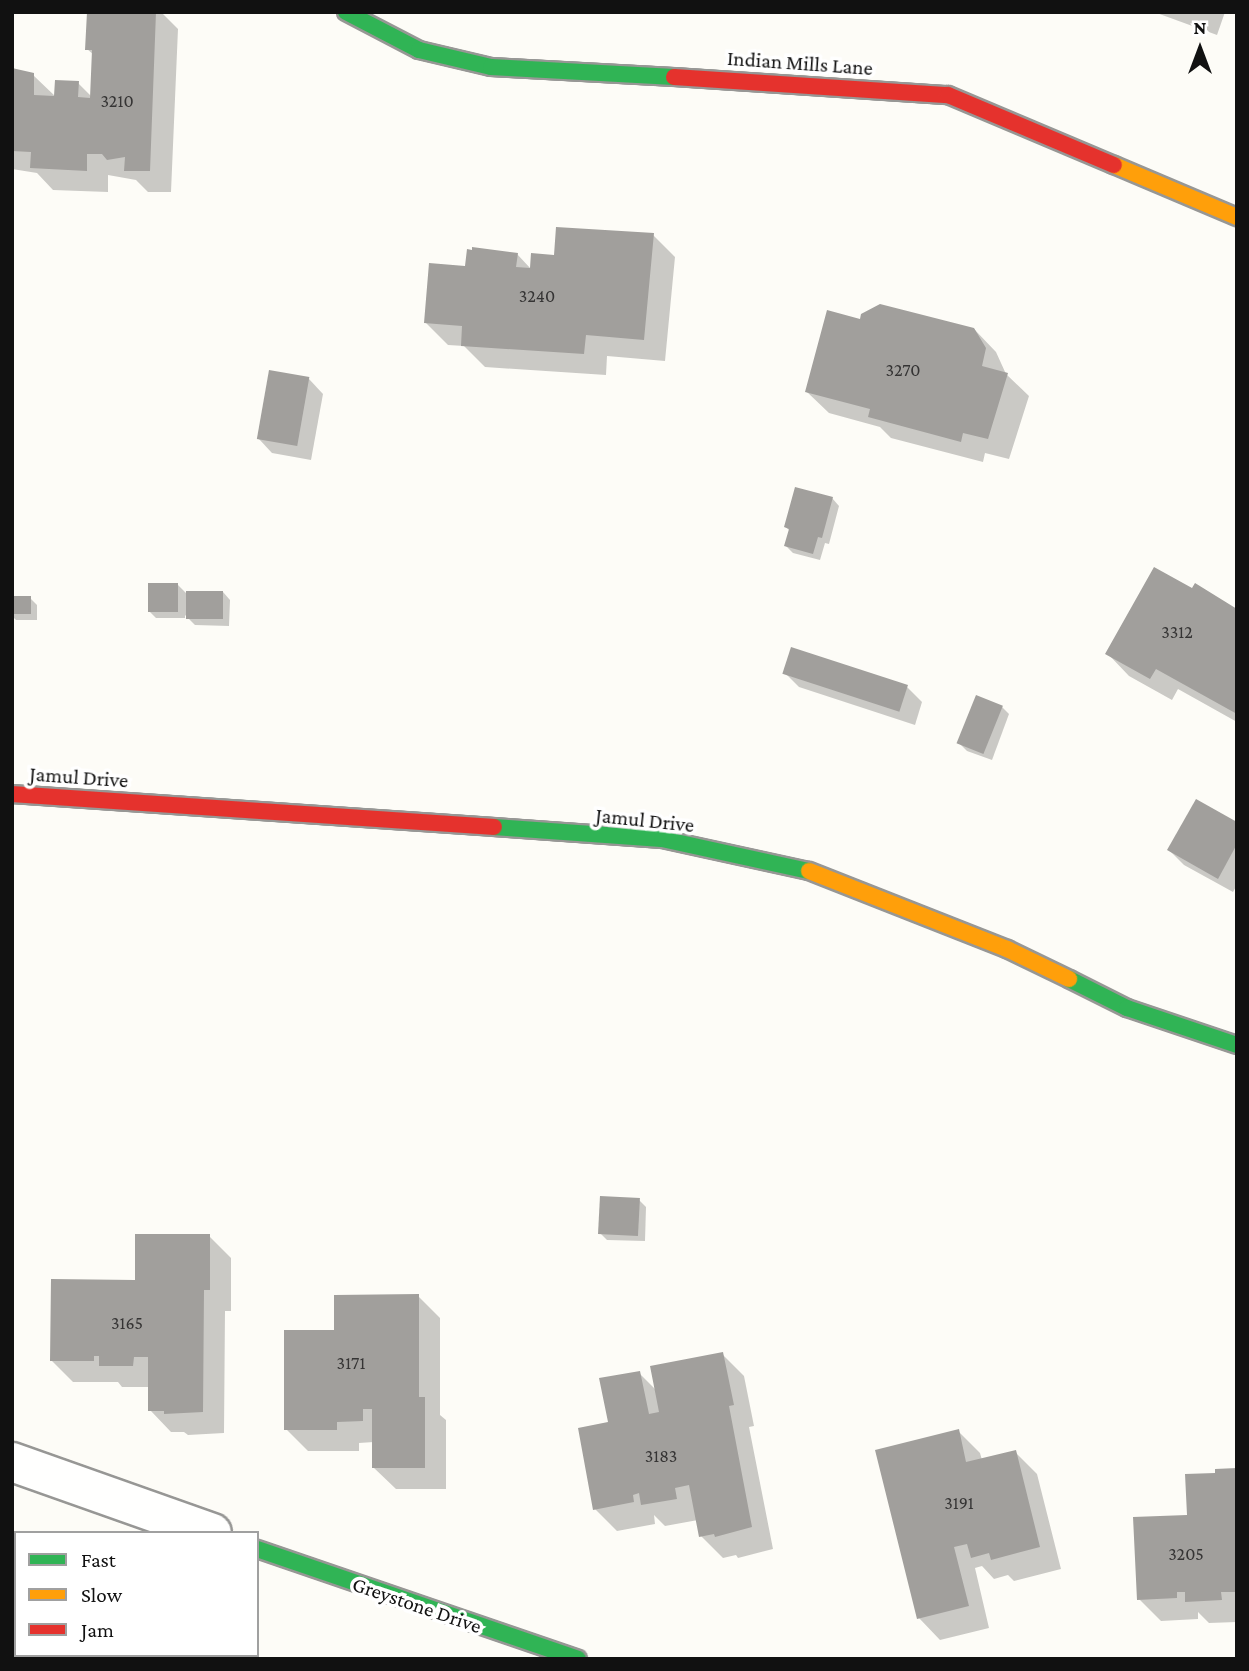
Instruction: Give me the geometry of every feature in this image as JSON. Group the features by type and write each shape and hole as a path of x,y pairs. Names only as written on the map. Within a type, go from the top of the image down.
{"street":[{"name":"Indian Mills Lane","path":"346,12 419,50 491,67 795,83 948,95 1237,217"},
{"name":"Jamul Drive","path":"12,794 662,839 799,867 1007,949 1127,1008 1237,1045"},
{"path":"12,1462 206,1531"},
{"name":"Greystone Drive","path":"259,1550 578,1659"}],"building":[{"path":"87,12 156,12 150,171 124,171 125,157 107,160 102,154 87,154 87,171 30,168 31,152 12,151 12,68 34,73 34,95 54,96 55,80 79,81 78,97 90,98 92,50 85,50"},
{"path":"556,227 654,233 644,340 586,335 584,354 461,346 462,326 424,323 429,263 465,266 467,249 472,250 472,247 518,253 516,267 530,268 531,253 554,255"},
{"path":"880,304 974,328 986,348 982,366 1008,373 988,439 963,433 961,442 868,417 870,409 805,392 827,310 860,319 861,314"},
{"path":"269,370 309,377 297,446 257,439"},
{"path":"795,487 833,497 822,538 818,537 813,554 784,546 789,529 784,527"},
{"path":"1154,567 1192,588 1195,583 1237,609 1237,714 1156,669 1150,679 1105,654"},
{"path":"148,583 178,583 178,612 148,612"},
{"path":"186,591 223,591 223,619 186,619"},
{"path":"12,596 31,596 31,614 12,614"},
{"path":"791,647 908,685 899,712 782,674"},
{"path":"976,695 1003,706 983,754 957,743"},
{"path":"1196,799 1237,822 1237,844 1218,879 1167,850"},
{"path":"600,1196 640,1198 638,1236 598,1234"},
{"path":"135,1234 210,1234 210,1290 204,1290 203,1412 164,1414 164,1411 148,1411 148,1357 134,1357 133,1366 99,1366 99,1356 94,1356 94,1361 50,1361 51,1279 135,1280"},
{"path":"419,1294 419,1397 425,1397 425,1468 372,1468 372,1409 363,1409 363,1421 337,1422 337,1430 284,1430 284,1330 334,1330 334,1295"},
{"path":"723,1352 734,1405 729,1406 752,1527 715,1537 714,1534 699,1537 689,1485 675,1488 677,1499 641,1505 639,1493 633,1495 634,1502 593,1510 578,1428 608,1422 599,1378 640,1371 649,1414 659,1412 650,1366"},
{"path":"959,1429 966,1462 1016,1450 1040,1547 991,1560 989,1553 971,1558 967,1544 954,1547 969,1606 917,1619 875,1450"},
{"path":"1237,1468 1237,1592 1221,1592 1222,1600 1185,1602 1185,1592 1177,1592 1177,1598 1137,1600 1133,1517 1187,1515 1185,1474 1215,1473 1215,1469"}],"traffic: fast":[{"path":"346,12 419,50 491,67 674,77"},
{"path":"494,827 662,839 809,871"},
{"path":"1069,979 1127,1008 1237,1045"},
{"path":"259,1550 578,1659"}],"traffic: slow":[{"path":"1114,165 1237,217"},
{"path":"809,871 1007,949 1069,979"}],"traffic: jam":[{"path":"674,77 948,95 1114,165"},
{"path":"12,794 494,827"}]}
